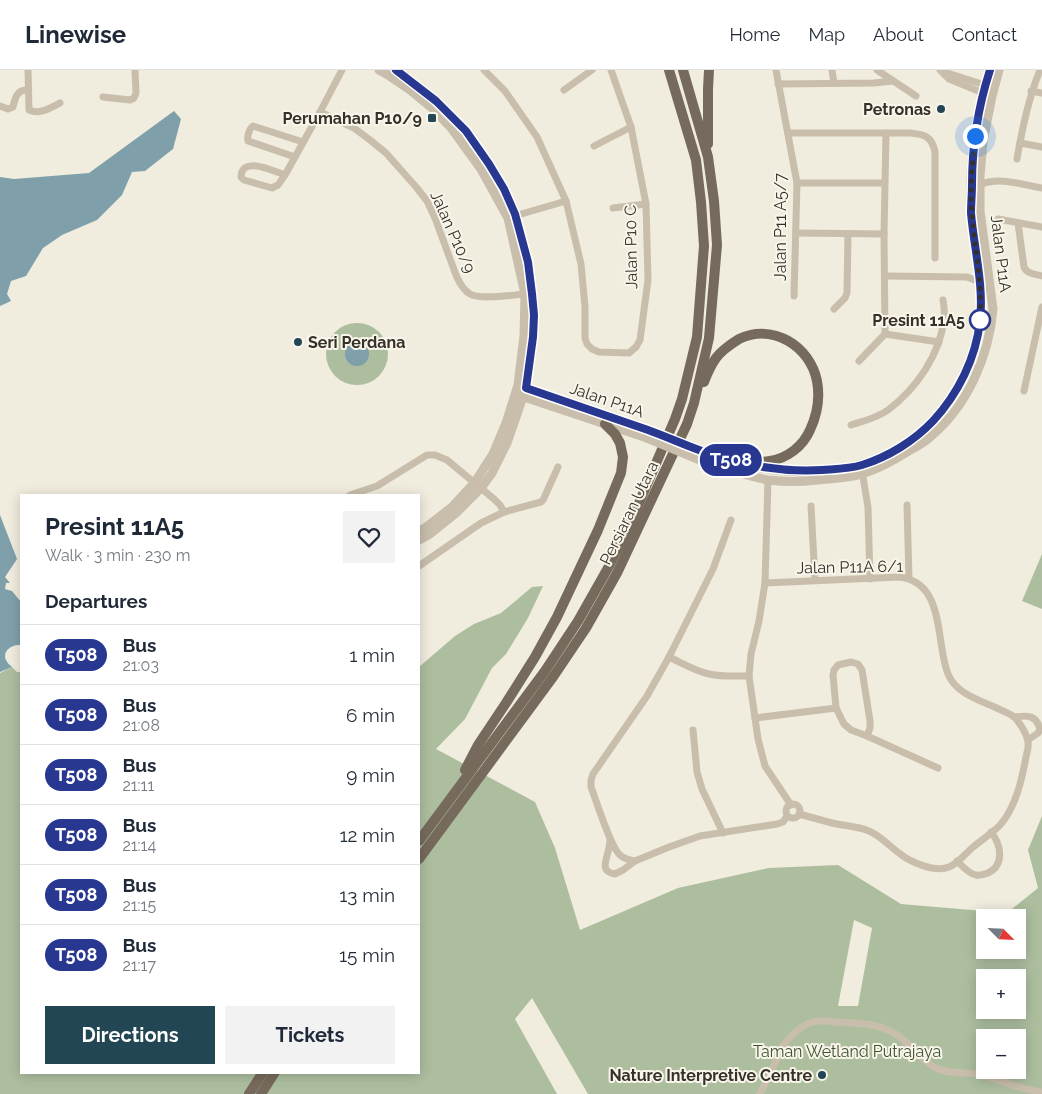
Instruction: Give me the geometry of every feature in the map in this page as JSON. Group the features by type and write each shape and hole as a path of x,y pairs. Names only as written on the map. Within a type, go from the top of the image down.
{"main road":[{"name":"Persiaran Utara","path":"420,840 545,671 593,596 630,524 682,399 697,337 704,246 696,160 669,70"},
{"name":"Persiaran Utara","path":"420,858 553,677 586,628 639,529 687,424 694,403 709,338 717,245 708,157 683,70"},
{"path":"708,157 709,70"},
{"path":"694,403 716,357 725,348 745,337 754,334 766,334 782,338 798,347 810,362 817,380 818,400 813,424 802,443 784,457 770,461 756,462 721,458"},
{"path":"454,794 478,745 506,703 557,617 598,530 621,473 623,457 620,443 615,434 605,424"},
{"path":"249,1094 262,1074"},
{"path":"261,1094 274,1074"}],"street":[{"path":"28,70 30,110 41,112 60,103"},
{"path":"103,97 130,100 134,98 136,93 135,70"},
{"path":"285,175 255,165 244,168 241,177 244,180 272,188 278,185 285,175 342,70"},
{"path":"379,70 410,90 432,108 452,129 512,217 525,294 521,391"},
{"path":"396,70 436,101 466,131 504,189 528,262 534,315 533,337 521,391 478,485 456,513 430,534 420,539"},
{"name":"Jalan P10 C","path":"484,70 505,91 537,137 566,201 581,264 585,307 585,338 587,344 599,352 629,353 640,340 648,280 646,204 631,127 611,70"},
{"path":"564,90 592,70"},
{"name":"Jalan P11 A5/7","path":"776,70 797,183 794,296"},
{"path":"832,70 834,83"},
{"path":"877,70 916,96"},
{"path":"940,70 949,78 988,91"},
{"name":"Jalan P11A","path":"521,391 648,435 697,454 717,466 768,480 808,481 836,479 862,469 895,460 928,439 957,408 971,386 989,338 993,309 980,211 980,185 990,70"},
{"name":"Jalan P11A","path":"697,454 750,466 788,471 862,469 891,453 922,432 949,402 962,381 971,360 980,322 980,282 971,212 972,171 975,136 988,91 999,70"},
{"path":"1017,160 1031,91 1040,70"},
{"path":"778,84 874,83 893,81"},
{"path":"0,106 8,109 12,107 19,92 28,90"},
{"path":"1031,91 1042,93"},
{"name":"Jalan P10/9","path":"320,112 354,128 386,153 427,200 456,275 467,293 479,297 525,294"},
{"path":"295,157 251,143 247,138 250,128 253,126 303,142"},
{"path":"594,146 631,127"},
{"path":"788,133 918,134 928,138 933,144 935,152 935,258"},
{"path":"858,362 885,334 884,184 886,133"},
{"path":"1020,143 1042,147"},
{"path":"981,168 995,180"},
{"path":"980,185 995,180 1042,188"},
{"path":"797,183 884,184"},
{"path":"512,217 566,201"},
{"path":"613,208 646,204"},
{"path":"998,219 1042,227"},
{"path":"1018,223 1024,267 1026,271 1042,276"},
{"path":"796,234 884,234"},
{"path":"834,309 845,298 847,293 848,234"},
{"path":"885,276 967,276 979,271"},
{"path":"967,276 980,282"},
{"path":"851,425 887,411 907,393 924,372 942,333 944,317 943,300"},
{"path":"1024,391 1042,306"},
{"path":"885,334 939,342"},
{"name":"Jalan P11A","path":"521,391 605,424 648,435"},
{"path":"353,494 377,486 427,455 435,455 447,460 478,485 500,505 504,512"},
{"path":"420,565 480,524 504,512 544,500 558,467"},
{"path":"862,469 868,506 870,579"},
{"path":"768,480 765,583 751,654 749,676 758,739 765,766 791,805"},
{"path":"420,530 478,485"},
{"path":"907,505 908,578"},
{"path":"812,506 815,580"},
{"path":"635,862 616,851 591,787 591,780 593,774 647,696 670,657 713,569 731,520"},
{"name":"Jalan P11A 6/1","path":"765,583 908,578 928,594 936,614 945,662 952,682 969,695 1015,717 1033,717 1037,721 1040,730 1028,740"},
{"path":"670,657 696,670 709,674 749,676"},
{"path":"867,736 870,721 862,670 858,664 851,662 838,665 833,675 836,708 844,724 851,730 938,768"},
{"path":"755,718 836,708"},
{"path":"799,814 869,831 884,840 900,854 916,862 932,869 948,867 1001,824 1012,807 1025,765 1028,745 1028,740 1015,717"},
{"path":"692,730 697,772 702,789 723,833"},
{"path":"788,816 787,807 791,805 796,805 799,809 799,814"},
{"path":"788,816 792,818 799,814"},
{"path":"610,839 605,863 608,872 615,874 635,862 700,836 777,824 783,822 788,816"},
{"path":"957,861 970,873 976,875 987,874 994,870 998,864 1000,848 991,832"},
{"path":"759,1094 788,1039 804,1026 816,1021 864,1023 884,1028 897,1035 924,1059 940,1070 976,1074 1042,1092"}],"green space":[{"path":"357,323 369,325 379,332 386,342 388,354 386,366 379,376 369,383 357,385 345,383 335,376 328,366 326,354 328,342 335,332 345,325"},
{"path":"1042,554 1042,609 1022,601"},
{"name":"Taman Wetland Putrajaya","path":"543,586 528,618 506,654 492,668 465,719 436,749 535,802 555,848 580,930 678,888 769,868 838,865 901,904 976,910 976,959 1026,959 1026,909 1012,909 1038,888 1028,850 1042,816 1042,1094 588,1094 532,998 515,1019 557,1094 0,1094 0,673 12,667 17,672 20,672 20,1074 420,1074 420,666 455,636 474,624 501,613 532,587","holes":["854,920 872,928 858,1006 838,1006"]}],"water":[{"path":"174,111 181,119 173,149 145,171 132,172 122,195 97,220 62,235 43,248 26,276 11,281 7,294 11,301 0,306 0,177 14,179 89,173"},
{"path":"357,342 362,343 368,349 368,359 362,365 357,366 352,365 346,359 345,354 346,349 352,343"},
{"path":"0,515 17,559 5,577 10,583 6,583 5,589 12,591 20,601 20,645 9,648 5,656 12,667 0,672"}],"bus line":[{"name":"T508","path":"396,70 436,101 466,131 504,189 515,214 528,262 534,315 526,388 721,458 750,466 788,471 834,469 861,465 891,453 922,432 949,402 962,381 971,360 980,322 980,282 971,212 972,171 975,136 990,70"}],"place":[{"name":"Petronas","path":"941,109"},
{"name":"Perumahan P10/9","path":"432,118"},
{"name":"Presint 11A5","path":"980,320"},
{"name":"Seri Perdana","path":"298,342"},
{"name":"Nature Interpretive Centre","path":"822,1075"}],"route":[{"path":"975,136 971,212 980,282 981,308 980,322 980,320"}]}
